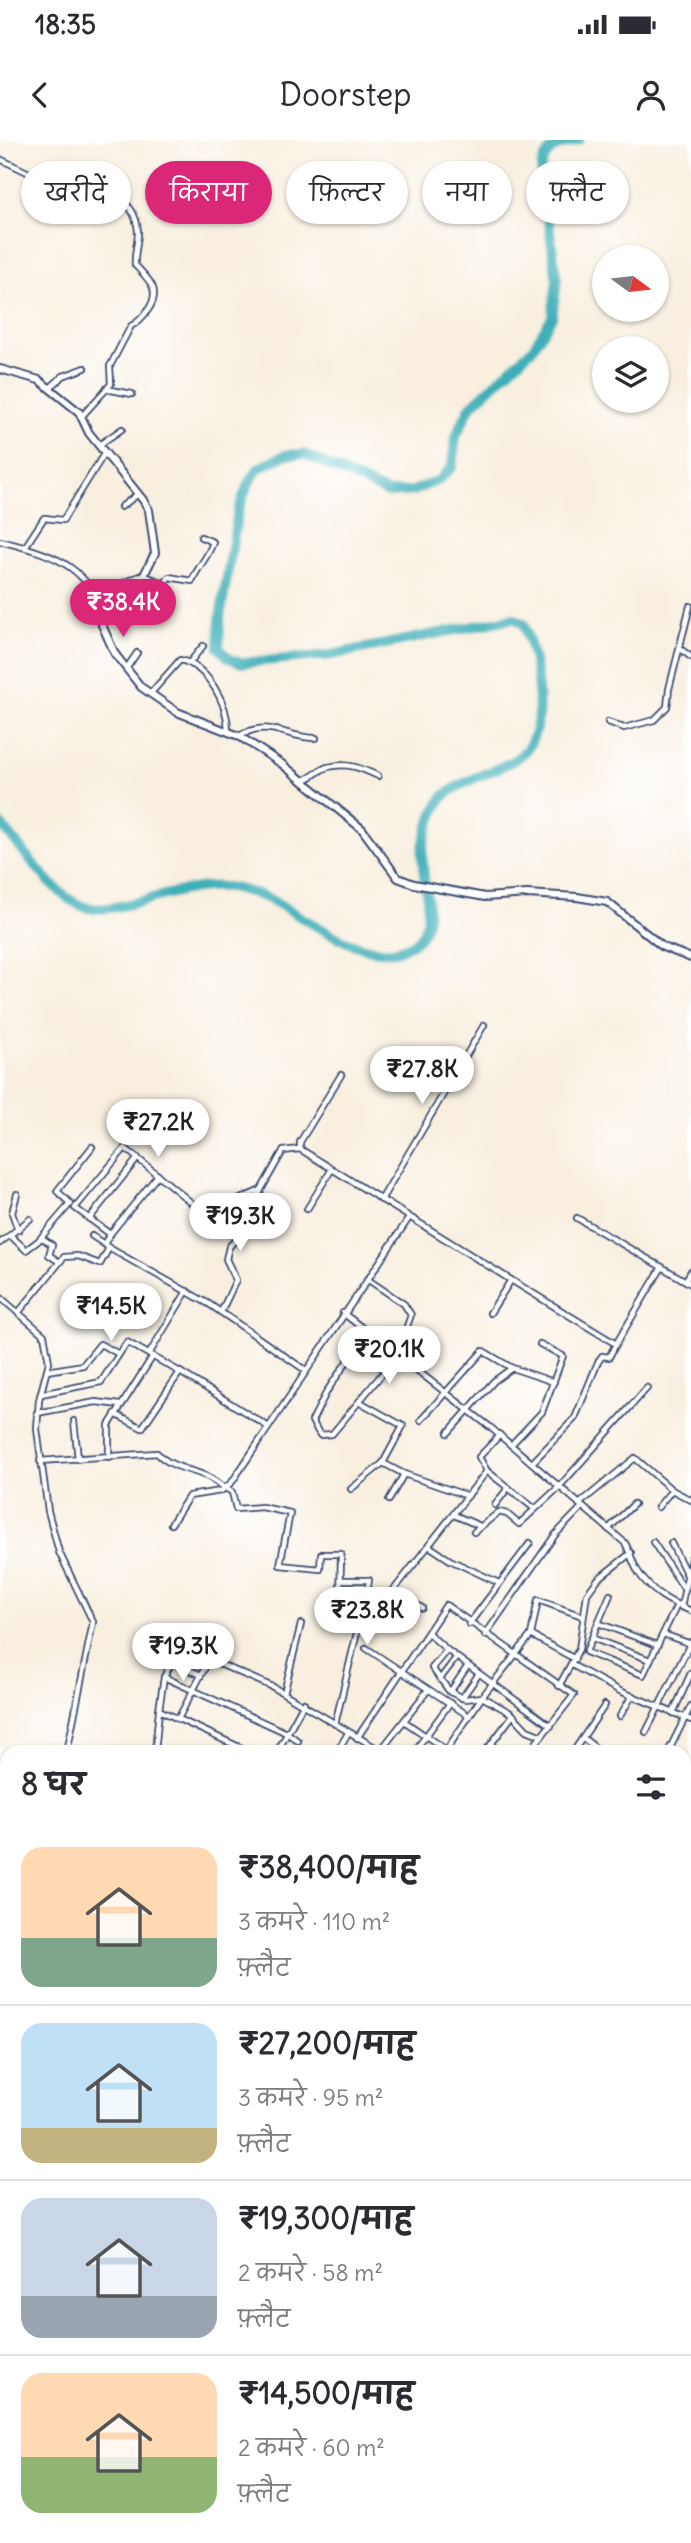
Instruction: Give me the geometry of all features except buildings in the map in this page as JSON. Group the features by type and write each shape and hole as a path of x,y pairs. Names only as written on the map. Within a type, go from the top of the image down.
{"street":[{"path":"0,159 48,182 54,172 98,183 114,192 131,212 138,232 135,265 156,290 149,309 138,323 131,326 110,366 111,384 81,417"},
{"path":"50,388 63,376 85,368"},
{"path":"0,369 39,380 81,417 104,454 149,510 155,540 152,563 144,575 125,583 119,598 103,615"},
{"path":"105,389 132,394"},
{"path":"99,446 122,429"},
{"path":"25,547 44,518 63,520 104,454"},
{"path":"121,508 138,494"},
{"path":"144,575 164,584 169,577 192,582 197,566 208,556 213,542 201,537"},
{"path":"0,541 58,558 87,581 103,615 102,625 125,669 150,694 177,712 239,736 303,780 362,829 398,878 414,884 485,897 527,894 607,902 663,947 691,958"},
{"path":"608,722 624,728 654,720 667,707 690,606"},
{"path":"190,662 203,646"},
{"path":"679,648 691,657"},
{"path":"125,669 137,653"},
{"path":"150,694 180,660 190,662 219,695 228,731"},
{"path":"239,736 264,726 302,738 316,738"},
{"path":"303,780 313,778 327,767 353,765 378,776"},
{"path":"381,1200 484,1025"},
{"path":"300,1149 300,1142 341,1075"},
{"path":"92,1147 57,1191 110,1234"},
{"path":"221,1312 236,1280 226,1259 229,1247 245,1228 261,1190 283,1151 300,1149 616,1344"},
{"path":"11,1236 23,1250 42,1238 122,1150 128,1150 216,1223 238,1200 261,1190"},
{"path":"89,1219 138,1158"},
{"path":"307,1209 332,1169"},
{"path":"18,1313 58,1261 72,1255 98,1264 110,1234 158,1175"},
{"path":"17,1194 12,1213 18,1231"},
{"path":"171,1524 189,1496 225,1488 409,1218"},
{"path":"577,1218 691,1284"},
{"path":"0,1244 30,1219"},
{"path":"92,1236 221,1312 305,1370"},
{"path":"42,1238 52,1245 49,1255 58,1261"},
{"path":"532,1464 575,1418 598,1362 602,1356 609,1357 662,1267"},
{"path":"686,1280 691,1271"},
{"path":"367,1279 404,1304 411,1315 406,1329 390,1350"},
{"path":"490,1313 511,1280"},
{"path":"108,1457 107,1430 187,1292"},
{"path":"0,1297 46,1338 47,1371 37,1413 40,1461 59,1552 93,1622 68,1745"},
{"path":"342,1313 511,1445 608,1529 631,1553 637,1570 678,1607 691,1611"},
{"path":"367,1332 327,1391 312,1421 320,1434 332,1434 397,1356"},
{"path":"41,1394 101,1382 129,1342 267,1426"},
{"path":"47,1371 83,1365 100,1344 120,1354"},
{"path":"511,1445 542,1412 563,1356 540,1344"},
{"path":"421,1420 483,1351 512,1368 554,1382"},
{"path":"448,1433 494,1381 512,1368"},
{"path":"115,1414 142,1428 180,1372"},
{"path":"474,1532 499,1512 507,1514 519,1524 559,1487 647,1388"},
{"path":"37,1413 103,1402 120,1405"},
{"path":"351,1489 383,1463 402,1426 360,1402"},
{"path":"74,1421 78,1459"},
{"path":"499,1435 479,1457 487,1471 535,1509"},
{"path":"40,1461 156,1453 162,1459 193,1474 205,1476 232,1492 236,1508 262,1507 290,1513 279,1565 320,1569 321,1553 341,1554 340,1602"},
{"path":"485,1635 555,1535 581,1505 635,1458 672,1490 691,1500"},
{"path":"383,1463 404,1474 468,1496"},
{"path":"367,1591 383,1600 394,1591 487,1471"},
{"path":"389,1500 404,1474"},
{"path":"495,1505 508,1488"},
{"path":"658,1507 672,1490"},
{"path":"608,1529 634,1504"},
{"path":"454,1515 480,1526"},
{"path":"653,1542 685,1590"},
{"path":"469,1624 530,1543"},
{"path":"671,1544 687,1576"},
{"path":"429,1546 450,1560 500,1583"},
{"path":"559,1686 575,1659 584,1626 582,1616 587,1594 598,1579 631,1553"},
{"path":"610,1595 586,1652 643,1675 685,1590 691,1558"},
{"path":"335,1724 369,1580 341,1580"},
{"path":"394,1591 422,1608"},
{"path":"451,1745 482,1697 531,1635 538,1600 582,1616"},
{"path":"357,1738 446,1605 469,1624 574,1695 535,1745"},
{"path":"598,1623 657,1645"},
{"path":"284,1693 302,1625"},
{"path":"428,1633 467,1667 551,1727"},
{"path":"646,1732 691,1643 663,1634"},
{"path":"531,1635 575,1659"},
{"path":"592,1638 650,1660"},
{"path":"156,1745 164,1677 182,1647 304,1703 370,1745"},
{"path":"366,1647 469,1716"},
{"path":"447,1650 432,1668 450,1692 462,1698 482,1697 513,1715 527,1730 541,1736"},
{"path":"440,1679 456,1658"},
{"path":"178,1718 209,1660"},
{"path":"172,1662 201,1675"},
{"path":"572,1665 632,1696 688,1718"},
{"path":"450,1692 467,1667"},
{"path":"673,1713 691,1673"},
{"path":"462,1698 478,1675"},
{"path":"164,1677 287,1733 298,1741"},
{"path":"386,1745 428,1690"},
{"path":"621,1716 632,1696"},
{"path":"281,1745 304,1703"},
{"path":"419,1745 450,1703"},
{"path":"578,1745 605,1705"},
{"path":"672,1745 688,1718 691,1706"},
{"path":"159,1710 235,1745"},
{"path":"490,1745 513,1715"},
{"path":"404,1721 439,1745"},
{"path":"341,1745 348,1733"},
{"path":"583,1738 592,1745"},
{"path":"0,2311 0,2318"}],"waterway":[{"path":"0,824 49,882 82,906 97,909 114,907 197,888 238,889 264,897 336,937 371,950 404,948 417,940 428,918 423,848 439,803 454,789 516,759 530,743 536,728 536,673 524,624 514,618 331,655 241,663 229,658 219,648 220,618 238,511 248,484 259,468 285,455 304,454 388,493 413,491 439,480 452,467 456,436 470,407 532,349 552,317 557,281 541,168 550,151 579,140"}]}
